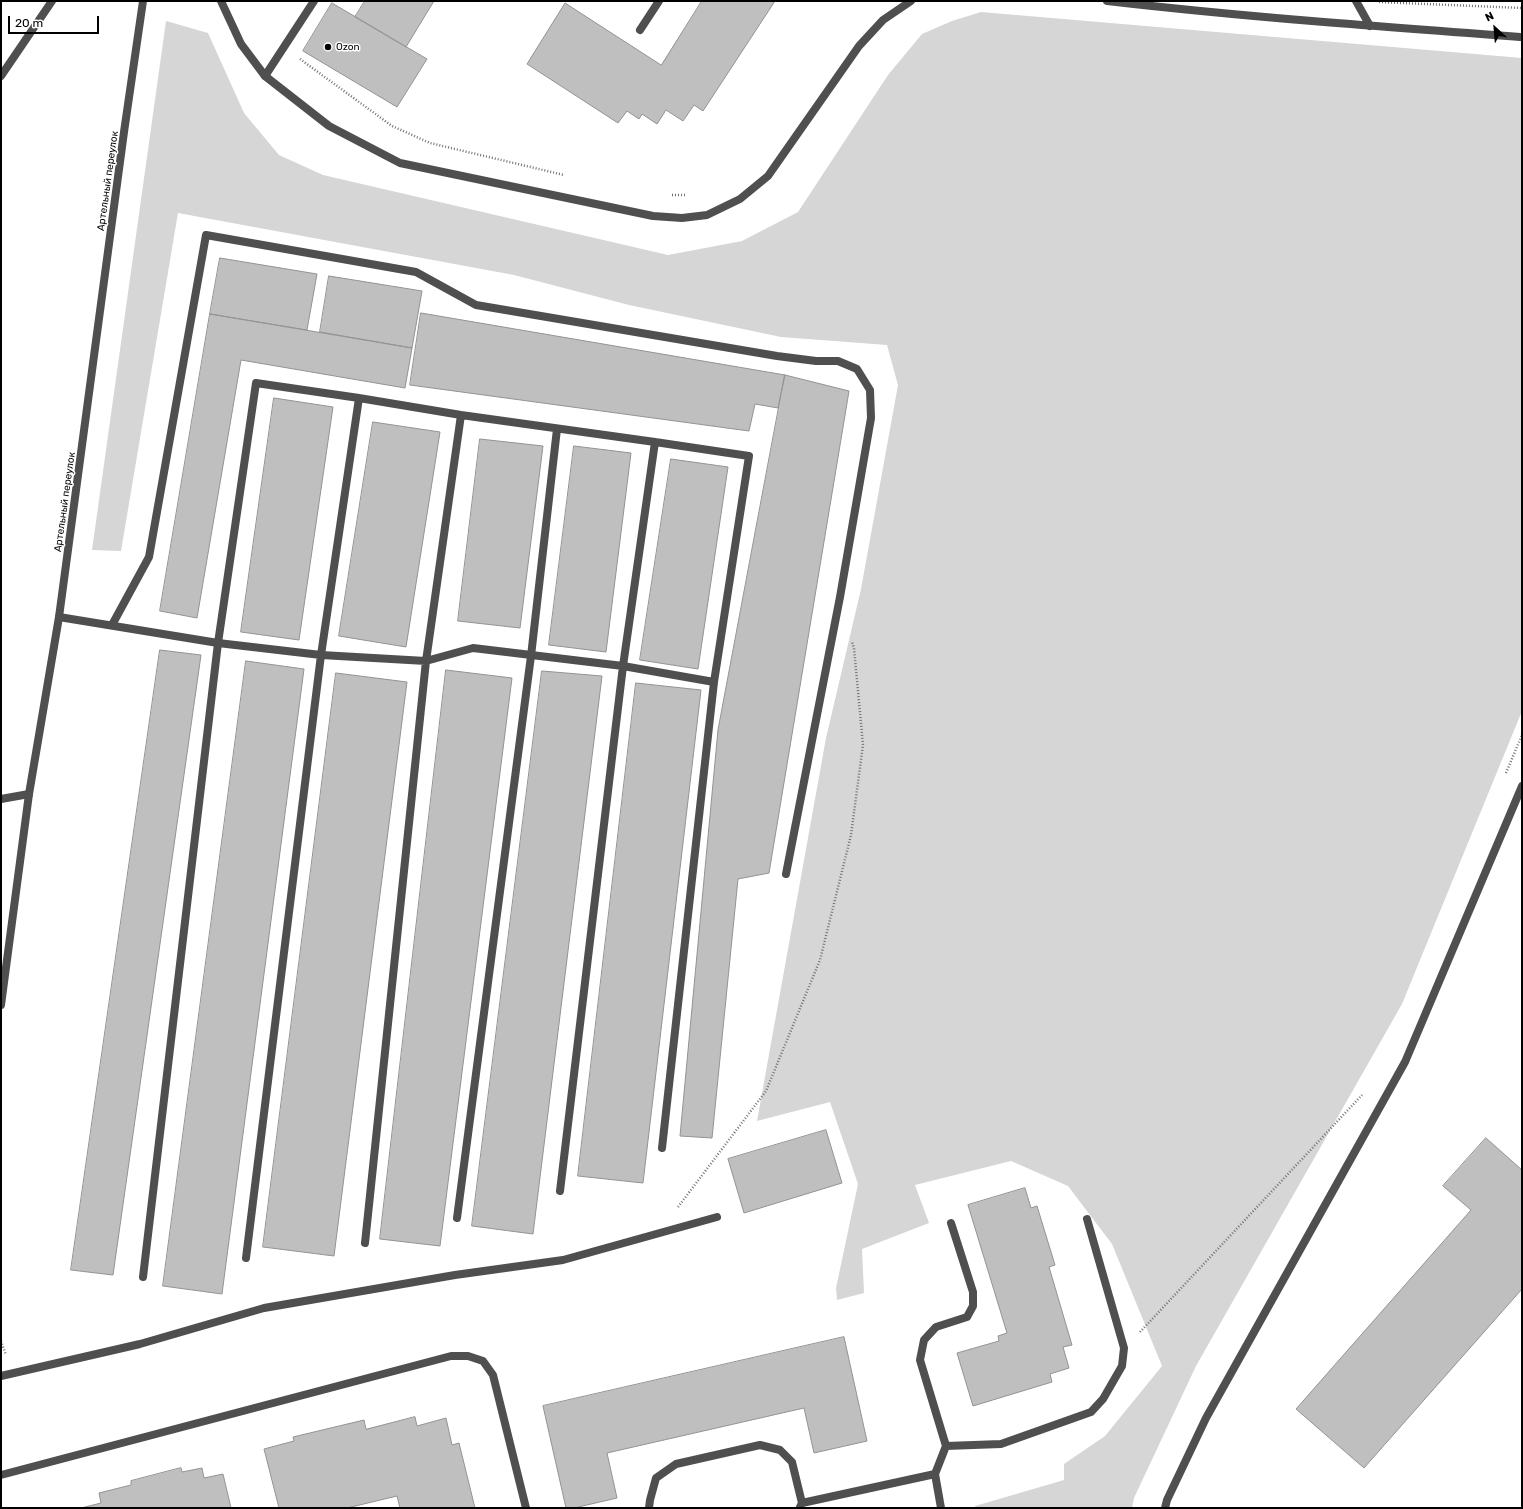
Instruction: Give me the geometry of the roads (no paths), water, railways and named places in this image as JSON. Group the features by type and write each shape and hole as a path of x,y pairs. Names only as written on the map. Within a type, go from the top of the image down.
{"street":[{"path":"1,76 52,1"},
{"name":"Артельный переулок","path":"1,1005 29,794 59,617 143,1"},
{"path":"221,1 241,44 265,76 329,126 400,163 653,216 682,218 707,215 740,199 768,176 859,46 883,20 911,1"},
{"path":"265,76 314,1"},
{"path":"640,30 659,1"},
{"path":"1107,1 1159,4 1370,26 1522,37"},
{"path":"1356,1 1370,26"},
{"path":"112,625 149,557 206,236 416,272 476,305 777,356 816,361 838,361 857,369 870,390 872,418 840,597 786,874"},
{"path":"143,1278 218,643 256,383 359,398 461,416 749,456 714,682 662,1148"},
{"path":"246,1258 321,655 359,398"},
{"path":"365,1243 426,661 461,416"},
{"path":"457,1218 531,656 557,429"},
{"path":"560,1191 623,666 655,442"},
{"path":"59,617 218,643 321,655 426,661 472,648 623,666 714,682"},
{"path":"1165,1508 1167,1500 1206,1418 1404,1062 1522,786"},
{"path":"1,799 29,794"},
{"path":"1,1376 140,1344 264,1308 455,1275 563,1260 717,1217"},
{"path":"946,1446 1002,1444 1091,1412 1103,1399 1122,1366 1124,1348 1087,1219"},
{"path":"941,1508 935,1474 946,1446 920,1360 924,1340 936,1327 967,1317 973,1306 973,1292 952,1223"},
{"path":"1,1474 450,1356 468,1356 483,1361 493,1375 526,1508"},
{"path":"649,1508 656,1478 676,1464 760,1445 780,1450 792,1462 801,1505 935,1474"}],"place":[{"name":"Ozon","path":"328,47"}]}
